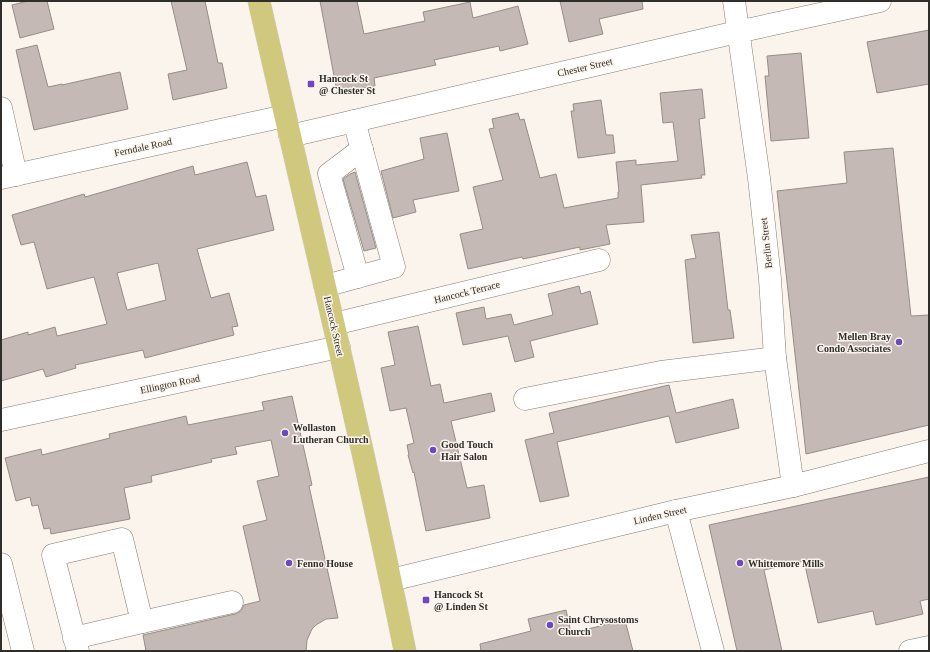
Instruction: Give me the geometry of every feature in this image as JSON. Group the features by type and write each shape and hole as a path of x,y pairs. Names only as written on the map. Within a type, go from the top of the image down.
{"main road":[{"name":"Hancock Street","path":"259,1 334,324 391,580 405,651"}],"street":[{"name":"Berlin Street","path":"734,1 759,178 770,279 775,358 792,486"},
{"name":"Chester Street","path":"288,126 354,122 738,32 880,1"},
{"path":"1,108 8,176"},
{"path":"325,286 394,267 354,122"},
{"name":"Ferndale Road","path":"8,176 288,126"},
{"path":"358,277 329,174 362,149"},
{"name":"Hancock Terrace","path":"334,324 599,260"},
{"name":"Ellington Road","path":"1,420 339,347"},
{"path":"525,399 661,372 775,358"},
{"name":"Linden Street","path":"391,580 676,511 792,486 929,451"},
{"path":"676,511 713,651"},
{"path":"142,622 122,539 53,555 76,645 142,622 232,602"},
{"path":"1,564 23,651"},
{"path":"910,651 929,647"}],"building":[{"path":"28,1 47,1 54,29 20,38 12,5"},
{"path":"171,1 205,1 218,63 222,63 227,88 173,100 168,74 187,70"},
{"path":"320,1 357,1 364,34 425,21 423,12 470,2 473,18 518,6 528,44 500,51 499,46 434,60 436,65 374,78 375,86 337,92"},
{"path":"560,1 642,1 643,9 599,19 603,34 569,42"},
{"path":"929,30 929,84 877,93 867,42"},
{"path":"37,45 48,87 120,72 128,109 34,130 16,50"},
{"path":"801,53 809,138 771,141 765,76 769,76 767,56"},
{"path":"702,89 705,118 699,119 705,175 701,175 702,178 641,185 644,222 606,225 610,244 580,250 580,247 523,259 522,257 468,269 460,234 483,229 473,187 503,180 489,129 494,128 492,119 518,113 520,120 524,119 540,178 556,174 564,208 618,198 619,192 616,162 636,160 636,165 678,161 673,122 663,123 660,93"},
{"path":"601,100 606,135 613,135 615,153 578,158 571,111 574,111 573,104"},
{"path":"447,133 459,191 413,200 416,212 393,218 381,171 424,159 420,138"},
{"name":"Mellen Bray Condo Associates","path":"893,148 911,316 929,315 929,425 806,454 777,191 847,183 844,152"},
{"path":"247,162 256,197 266,195 274,230 197,249 211,298 229,293 238,326 232,327 234,335 145,358 143,350 75,365 76,368 46,377 43,369 1,381 1,340 28,332 28,335 55,327 57,336 107,324 94,277 47,289 34,242 21,245 12,215 84,194 85,197 193,166 195,175","holes":["158,263 166,300 127,310 117,273"]},
{"path":"355,172 376,248 364,251 343,179"},
{"path":"719,232 728,310 730,310 734,338 693,343 685,260 696,258 691,235"},
{"path":"579,286 581,294 590,291 598,324 530,341 534,357 515,362 508,336 463,345 456,313 484,307 486,319 511,314 514,325 553,315 548,294"},
{"path":"418,326 431,386 440,384 444,403 491,393 495,411 451,421 467,488 484,485 490,518 426,531 414,472 413,473 408,455 407,445 414,443 406,408 390,411 381,368 395,365 388,332"},
{"path":"669,385 676,413 733,399 739,428 676,443 669,416 557,442 569,496 540,502 525,440 554,433 549,413"},
{"path":"292,396 312,485 309,486 338,618 326,619 312,629 307,640 306,651 146,651 143,635 235,614 241,611 244,605 260,601 243,526 267,520 257,481 279,476 271,440 235,447 237,454 211,459 212,462 151,476 152,482 124,488 130,519 51,534 50,528 44,529 38,505 32,506 30,497 16,501 5,458 41,449 42,455 110,438 109,434 186,416 188,425 264,410 262,402"},
{"path":"929,477 929,599 920,601 923,614 876,625 873,611 818,623 804,561 764,570 782,651 737,651 709,525"},
{"path":"566,610 571,633 625,620 633,651 481,651 480,644 531,631 528,619"}],"place":[{"name":"Hancock St @ Chester St","path":"311,84"},
{"name":"Mellen Bray Condo Associates","path":"899,342"},
{"name":"Wollaston Lutheran Church","path":"285,433"},
{"name":"Good Touch Hair Salon","path":"433,450"},
{"name":"Fenno House","path":"289,563"},
{"name":"Whittemore Mills","path":"740,563"},
{"name":"Hancock St @ Linden St","path":"426,600"},
{"name":"Saint Chrysostoms Church","path":"550,625"}]}
